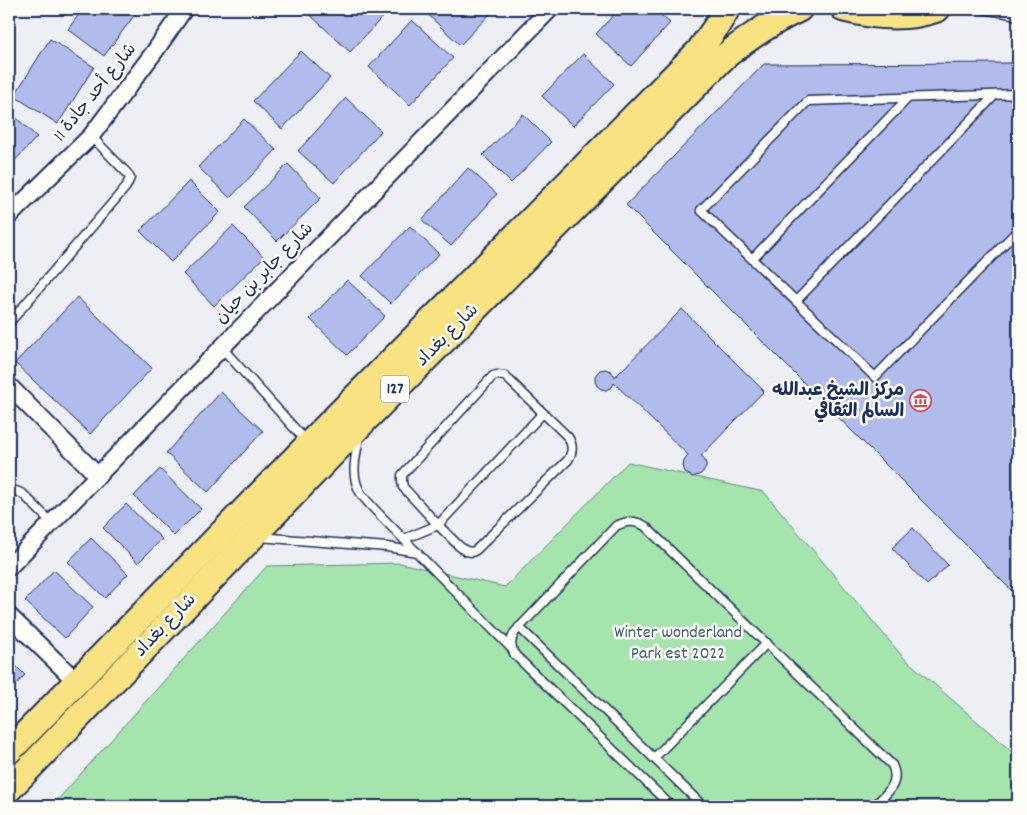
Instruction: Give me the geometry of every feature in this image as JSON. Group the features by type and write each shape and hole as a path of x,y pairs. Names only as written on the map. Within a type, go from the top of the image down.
{"main road":[{"name":"شارع بغداد","path":"9,752 309,444 698,51 727,9"},
{"name":"شارع بغداد","path":"9,788 362,423 724,57 764,27 799,9"},
{"path":"844,9 887,17 910,16 937,9"}],"street":[{"name":"شارع أحد جادة 11","path":"9,216 91,136 184,9"},
{"name":"شارع جابر بن حيان","path":"9,567 550,9"},
{"path":"9,386 98,476"},
{"path":"9,616 77,682"}],"lane":[{"path":"983,9 1012,14 1018,17"},
{"path":"1018,94 808,101 701,210 875,377 1018,230"},
{"path":"796,301 995,95"},
{"path":"752,260 908,98"},
{"path":"9,323 126,188 130,178 128,173 91,136"},
{"path":"222,348 309,444"},
{"path":"493,376 505,376 568,438 572,444 572,450 568,460 472,552 466,551 438,525 403,487 402,475 493,376"},
{"path":"404,539 438,525 542,412"},
{"path":"362,423 354,469 360,493 512,649"},
{"path":"9,493 16,491 23,494 52,523"},
{"path":"671,806 515,655 511,643 512,637 519,627 616,526 630,521 638,522 645,526 892,765 895,775 893,785 874,806"},
{"path":"252,536 387,547 417,552"},
{"path":"519,627 703,806"},
{"path":"654,758 767,643"}],"green space":[{"name":"Winter wonderland Park est 2022","path":"628,462 764,492 903,657 1018,757 1018,806 52,806 267,566 400,563 505,587"}],"building":[{"path":"83,9 139,9 104,56 68,29"},
{"path":"310,9 390,9 350,52 307,12"},
{"path":"422,9 495,9 460,45"},
{"path":"619,9 654,9 670,23 631,66 596,34"},
{"path":"412,20 453,58 410,105 369,67"},
{"path":"50,39 94,67 58,124 14,96"},
{"path":"301,51 330,78 282,129 253,101"},
{"path":"583,54 614,84 573,126 542,96"},
{"name":"مركز الشيخ عبدالله السالم الثقافي","path":"1018,63 1018,597 626,205 764,64"},
{"path":"346,98 381,131 334,183 298,151"},
{"path":"9,111 37,137 9,167"},
{"path":"523,114 551,142 511,183 483,155"},
{"path":"244,119 276,150 230,198 198,167"},
{"path":"288,164 321,198 277,241 244,207"},
{"path":"468,168 497,194 451,246 422,220"},
{"path":"189,181 220,212 171,262 140,231"},
{"path":"233,226 264,257 214,306 183,274"},
{"path":"410,226 439,254 391,304 362,276"},
{"path":"347,280 385,316 347,355 310,319"},
{"path":"77,297 152,368 90,434 15,363"},
{"path":"682,309 764,391 701,456 704,458 706,468 701,474 693,477 685,472 683,466 688,455 614,383 612,387 606,390 597,386 595,381 597,373 605,369 611,371 615,377"},
{"path":"221,392 263,431 208,492 166,453"},
{"path":"160,469 201,509 174,536 134,496"},
{"path":"126,504 162,539 138,563 103,528"},
{"path":"913,528 948,565 927,585 892,548"},
{"path":"91,538 128,574 105,598 68,562"},
{"path":"54,570 93,607 65,638 25,601"},
{"path":"9,659 25,675 9,692"}],"place":[{"name":"مركز الشيخ عبدالله السالم الثقافي","path":"920,401"}]}
